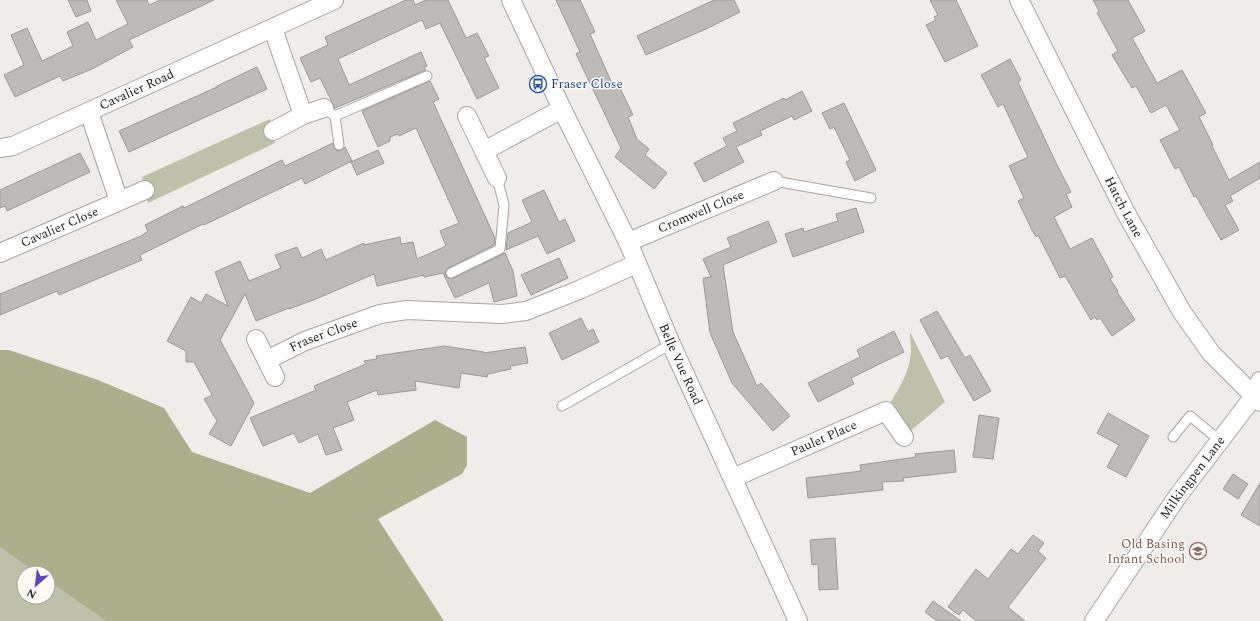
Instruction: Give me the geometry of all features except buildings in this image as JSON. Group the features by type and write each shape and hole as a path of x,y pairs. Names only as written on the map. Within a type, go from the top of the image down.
{"street":[{"name":"Cavalier Road","path":"0,148 13,146 334,0"},
{"name":"Belle Vue Road","path":"511,0 562,109 628,242 671,344 798,621"},
{"name":"Hatch Lane","path":"1019,0 1126,213 1182,312 1211,353 1258,394"},
{"path":"273,29 303,115"},
{"path":"484,151 562,109"},
{"path":"89,112 119,201"},
{"path":"273,130 303,115 330,112"},
{"path":"467,116 497,178"},
{"name":"Cromwell Close","path":"628,242 774,181"},
{"name":"Cavalier Close","path":"0,253 145,190"},
{"name":"Fraser Close","path":"267,360 305,341 380,314 407,310 502,314 526,311 579,290 636,264"},
{"path":"256,339 276,377"},
{"name":"Milkingpen Lane","path":"1094,621 1177,497 1219,440 1258,394"},
{"name":"Paulet Place","path":"733,478 886,410 904,437"}],"lane":[{"path":"339,145 330,112 427,76"},
{"path":"451,273 500,249 504,205 497,178"},
{"path":"774,181 871,198"},
{"path":"562,406 671,344"},
{"path":"1173,437 1190,416 1219,440"}],"green space":[{"path":"270,119 275,143 148,203 142,177"},
{"path":"910,332 945,402 903,437 885,411 902,382 908,367 911,351"},
{"path":"0,350 9,350 98,380 164,408 192,452 310,493 435,420 467,437 467,465 462,474 378,519 444,621 106,621 56,587 56,565 26,565 0,547"},
{"path":"0,547 26,565 16,565 16,605 56,605 56,587 106,621 0,621"}],"place":[{"name":"Fraser Close","path":"538,84"},
{"name":"Old Basing Infant School","path":"1198,551"}]}
